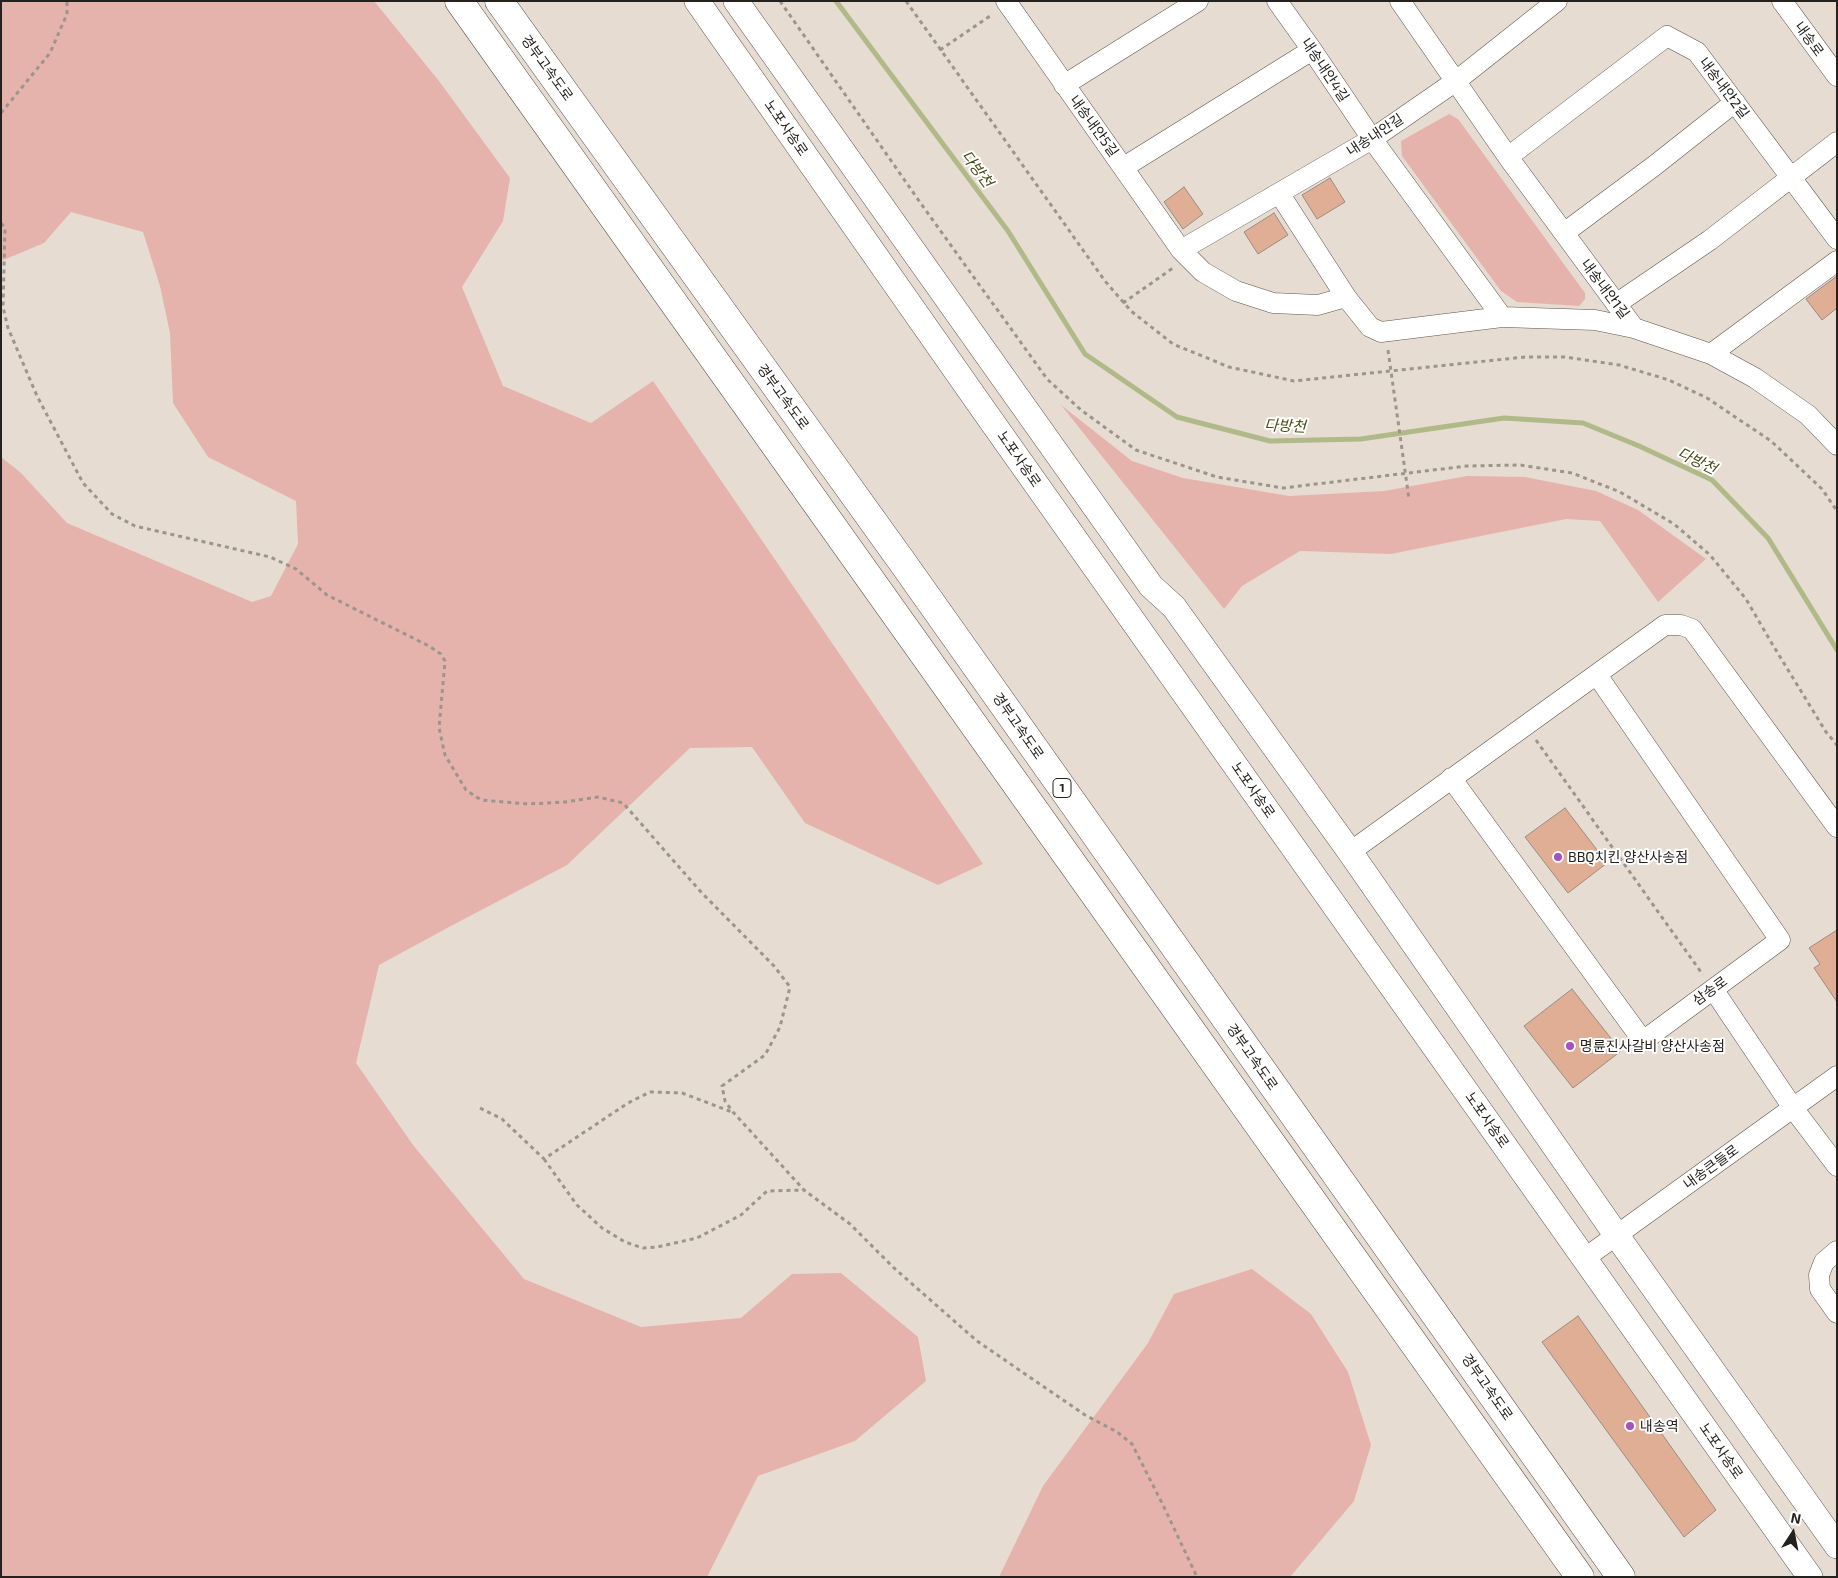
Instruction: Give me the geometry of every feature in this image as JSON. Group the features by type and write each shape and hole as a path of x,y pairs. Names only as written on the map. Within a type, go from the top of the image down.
{"highway":[{"path":"459,1 1580,1577"},
{"name":"경부고속도로","path":"499,1 903,563 1621,1577"}],"main road":[{"name":"노포사송로","path":"697,1 1810,1577"},
{"path":"736,1 1152,586 1174,607 1350,852 1617,1236 1837,1546"}],"street":[{"path":"1064,85 1198,1"},
{"name":"내송내안4길","path":"1277,1 1372,139 1502,317"},
{"name":"내송내안1길","path":"1400,1 1508,157 1634,328 1711,354 1755,378 1808,415 1837,445"},
{"name":"내송내안길","path":"1185,254 1279,193 1372,139 1456,81 1557,1"},
{"name":"내송로","path":"1782,1 1837,76"},
{"name":"내송내안5길","path":"1008,2 1064,85 1185,254 1203,272 1236,290 1273,303 1318,305 1346,297"},
{"name":"내송내안2길","path":"1508,157 1667,36 1697,52 1837,239"},
{"path":"1124,167 1312,50"},
{"path":"1564,233 1654,166 1735,102"},
{"path":"1616,304 1710,240 1837,142"},
{"path":"1279,193 1346,297 1370,327 1381,332 1502,317 1595,320 1634,328"},
{"path":"1711,354 1837,261"},
{"path":"1350,852 1665,625 1681,625 1692,628 1837,827"},
{"name":"삼송로","path":"1451,778 1643,1041 1780,940 1597,675"},
{"path":"1713,989 1793,1108 1837,1166"},
{"name":"내송큰들로","path":"1585,1258 1837,1076"},
{"path":"1837,1251 1824,1262 1819,1275 1820,1289 1837,1313"}],"path":[{"path":"1,113 50,53 67,14 67,1"},
{"path":"780,1 1046,378 1080,410 1136,450 1218,477 1283,488 1467,466 1520,465 1572,474 1620,492 1674,524 1710,555 1746,599 1826,732 1837,745"},
{"path":"940,50 1008,2"},
{"path":"1,223 4,228 3,307 8,328 37,396 82,482 112,514 135,526 270,557 296,569 327,595 429,646 441,654 445,661 439,728 445,755 466,790 481,800 528,804 556,803 598,797 623,803 701,892 774,966 790,987 780,1027 765,1055 722,1086 725,1101 733,1112 804,1190 850,1224 894,1268 977,1341 1085,1415 1117,1432 1132,1444 1197,1577"},
{"path":"1122,303 1185,254"},
{"path":"1385,332 1409,498"},
{"path":"1525,725 1713,989"},
{"path":"544,1159 628,1103 650,1092 682,1093 733,1112"},
{"path":"480,1108 502,1119 544,1159 577,1205 602,1228 625,1242 643,1248 657,1247 697,1238 741,1215 767,1191 804,1190"}],"shaded area":[{"path":"1,1 374,1 439,81 510,178 503,221 462,287 503,386 591,423 653,381 983,864 938,885 805,823 752,747 690,748 567,865 379,965 356,1063 413,1145 524,1279 641,1327 741,1318 792,1274 841,1273 918,1337 926,1381 855,1441 758,1476 707,1577 1,1577 1,457 21,473 67,523 252,602 271,596 298,544 296,501 208,457 173,403 170,333 160,286 143,232 71,212 44,243 1,261"},
{"path":"1449,114 1458,119 1585,293 1585,299 1579,306 1517,302 1501,291 1402,156 1401,141"},
{"path":"1061,405 1132,461 1183,478 1289,496 1384,491 1467,476 1525,477 1596,491 1638,510 1706,559 1658,602 1600,521 1566,519 1391,554 1300,551 1242,586 1224,609"},
{"path":"1252,1269 1311,1314 1348,1372 1371,1445 1354,1501 1290,1577 999,1577 1043,1486 1148,1343 1174,1294"}],"building":[{"path":"1330,178 1345,202 1317,219 1302,195"},
{"path":"1184,187 1203,214 1183,229 1164,202"},
{"path":"1274,213 1288,235 1258,254 1244,232"},
{"path":"1837,276 1837,308 1822,320 1806,299"},
{"path":"1565,808 1607,863 1568,893 1525,837"},
{"path":"1837,930 1837,1002 1814,968 1820,964 1809,948"},
{"path":"1572,989 1621,1051 1573,1088 1524,1026"},
{"name":"내송역","path":"1578,1316 1716,1510 1684,1537 1542,1342"}],"waterway":[{"name":"다방천","path":"836,1 1008,231 1085,354 1177,417 1270,441 1361,439 1504,418 1583,423 1639,446 1712,480 1768,538 1837,650"}],"place":[{"name":"BBQ치킨 양산사송점","path":"1558,857"},
{"name":"명륜진사갈비 양산사송점","path":"1570,1046"},
{"name":"내송역","path":"1630,1426"}]}
